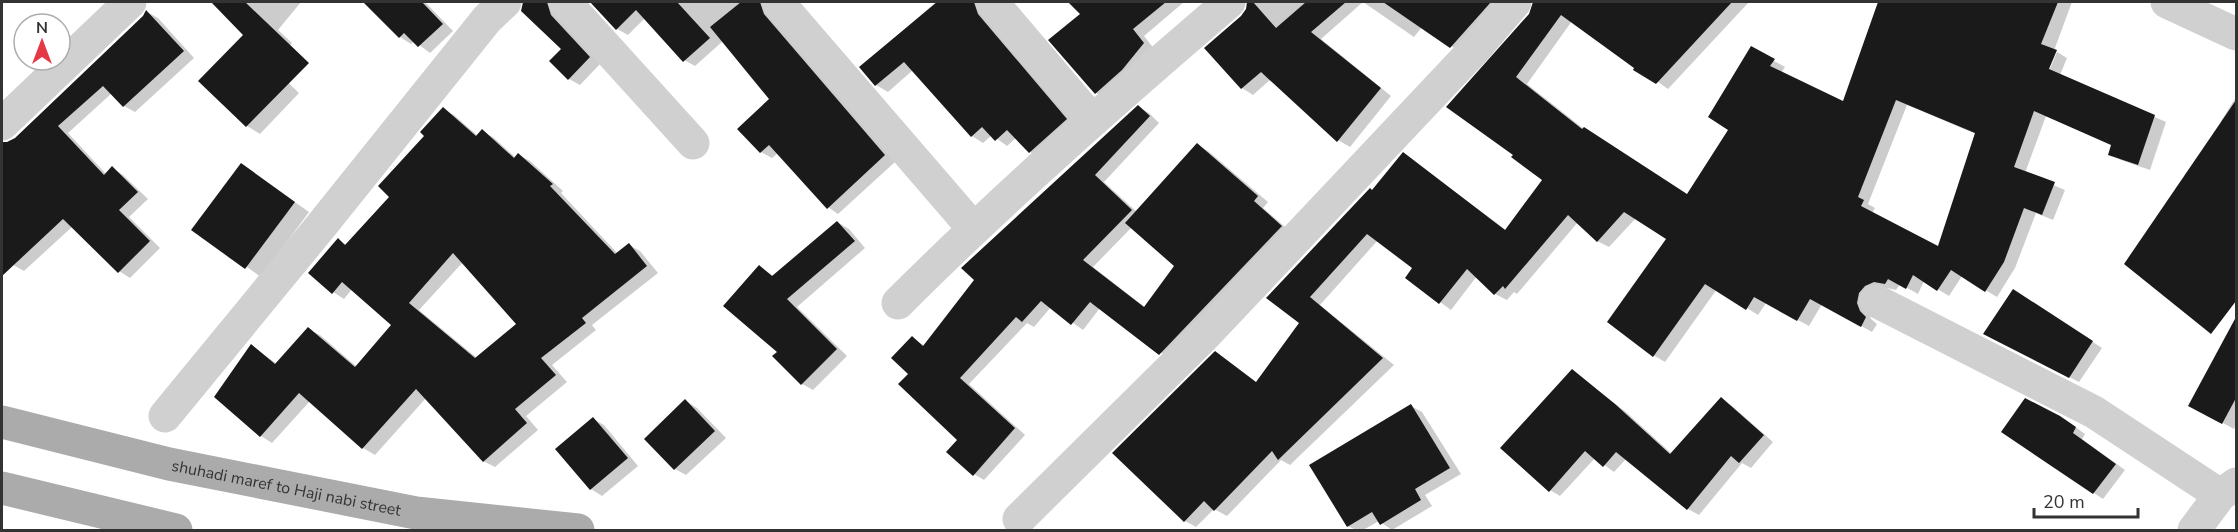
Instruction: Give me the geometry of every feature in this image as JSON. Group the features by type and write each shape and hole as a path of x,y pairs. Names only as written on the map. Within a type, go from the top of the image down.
{"main road":[{"name":"shuhadi maref to Haji nabi street","path":"2,422 169,464 416,513 578,531"},
{"path":"2,488 176,531"}],"street":[{"path":"2,124 130,2"},
{"path":"165,416 487,19 505,2"},
{"path":"565,2 693,142"},
{"path":"778,2 973,228"},
{"path":"992,2 1092,120"},
{"path":"898,303 973,228 1092,120 1228,2"},
{"path":"1019,519 1207,333 1474,50 1515,2"},
{"path":"2167,2 2236,34"},
{"path":"1876,301 2094,412 2228,489 2194,531"}],"building":[{"path":"211,2 245,2 309,63 246,127 198,81 243,35"},
{"path":"363,2 422,2 443,24 418,47 404,33 399,38"},
{"path":"523,2 547,2 551,15 590,57 568,80 549,61 561,49 521,11"},
{"path":"590,2 677,2 710,38 683,62 636,10 616,30"},
{"path":"741,2 760,2 764,14 885,155 827,209 769,145 760,153 737,129 769,99 710,27"},
{"path":"937,2 974,2 978,14 1067,119 1029,153 1007,130 995,141 982,127 971,137 904,62 875,86 859,67"},
{"path":"1068,2 1166,2 1133,29 1144,43 1122,70 1095,94 1048,40 1080,14"},
{"path":"1247,2 1253,2 1276,28 1306,2 1346,2 1311,32 1381,88 1337,142 1261,72 1241,89 1204,48 1241,16 1246,9"},
{"path":"1383,2 1491,2 1450,48"},
{"path":"1533,2 1732,2 1656,84 1633,70 1634,68 1561,15 1516,77 1582,129 1584,127 1687,194 1728,130 1708,117 1751,46 1775,59 1770,66 1843,101 1878,2 2058,2 2041,44 2057,50 2049,69 2155,115 2138,165 2108,155 2111,145 2034,111 2014,167 2055,182 2042,215 2024,208 2004,262 1985,292 1951,270 1937,291 1913,275 1906,289 1888,279 1885,284 1874,282 1865,286 1859,293 1857,303 1860,311 1866,317 1861,327 1810,299 1797,321 1754,297 1746,310 1705,284 1653,357 1607,322 1666,239 1624,212 1597,242 1568,215 1505,289 1503,286 1494,295 1467,269 1439,304 1405,278 1412,268 1367,234 1310,297 1383,358 1278,460 1272,451 1214,511 1204,501 1184,522 1112,453 1215,351 1256,382 1299,323 1266,298 1370,188 1372,190 1403,152 1505,230 1542,180 1511,157 1513,155 1446,107 1529,14","holes":["1896,100 1975,133 1938,246 1861,206 1864,200 1858,197"]},
{"path":"146,10 184,51 123,107 103,86 58,126 104,175 112,166 138,192 119,210 150,241 118,273 63,219 2,276 2,142 15,138 143,16"},
{"path":"2236,100 2236,301 2211,334 2124,264"},
{"path":"1138,105 1150,116 1095,175 1132,210 1083,260 1144,307 1174,266 1125,223 1197,143 1258,196 1254,201 1282,226 1159,355 1090,302 1071,325 1041,301 1022,322 1016,317 960,378 1015,428 973,476 946,452 957,440 898,384 908,374 891,358 912,336 923,346 974,280 961,268"},
{"path":"443,107 476,136 482,129 514,158 518,153 553,184 550,186 615,254 629,243 647,266 582,318 586,323 541,358 556,375 515,409 527,423 483,462 416,389 362,449 299,393 260,437 214,397 251,344 275,364 308,327 355,367 391,325 342,282 332,294 308,273 338,238 345,245 389,197 378,186 424,136 420,132","holes":["453,253 516,324 475,358 409,303"]},
{"path":"241,163 295,202 245,269 191,230"},
{"path":"837,221 855,241 787,299 837,349 801,385 772,356 777,352 723,306 759,265 772,276"},
{"path":"2013,289 2093,341 2069,378 1983,334"},
{"path":"2236,317 2236,398 2222,424 2188,406"},
{"path":"1572,369 1670,454 1721,397 1764,435 1739,463 1731,456 1687,510 1616,452 1603,467 1585,451 1549,492 1500,448"},
{"path":"2025,398 2076,427 2073,433 2116,464 2093,494 2001,432"},
{"path":"685,399 715,431 674,470 644,439"},
{"path":"1411,404 1450,468 1415,489 1421,500 1380,525 1372,512 1347,527 1309,465"},
{"path":"593,417 628,458 590,490 555,449"}]}
